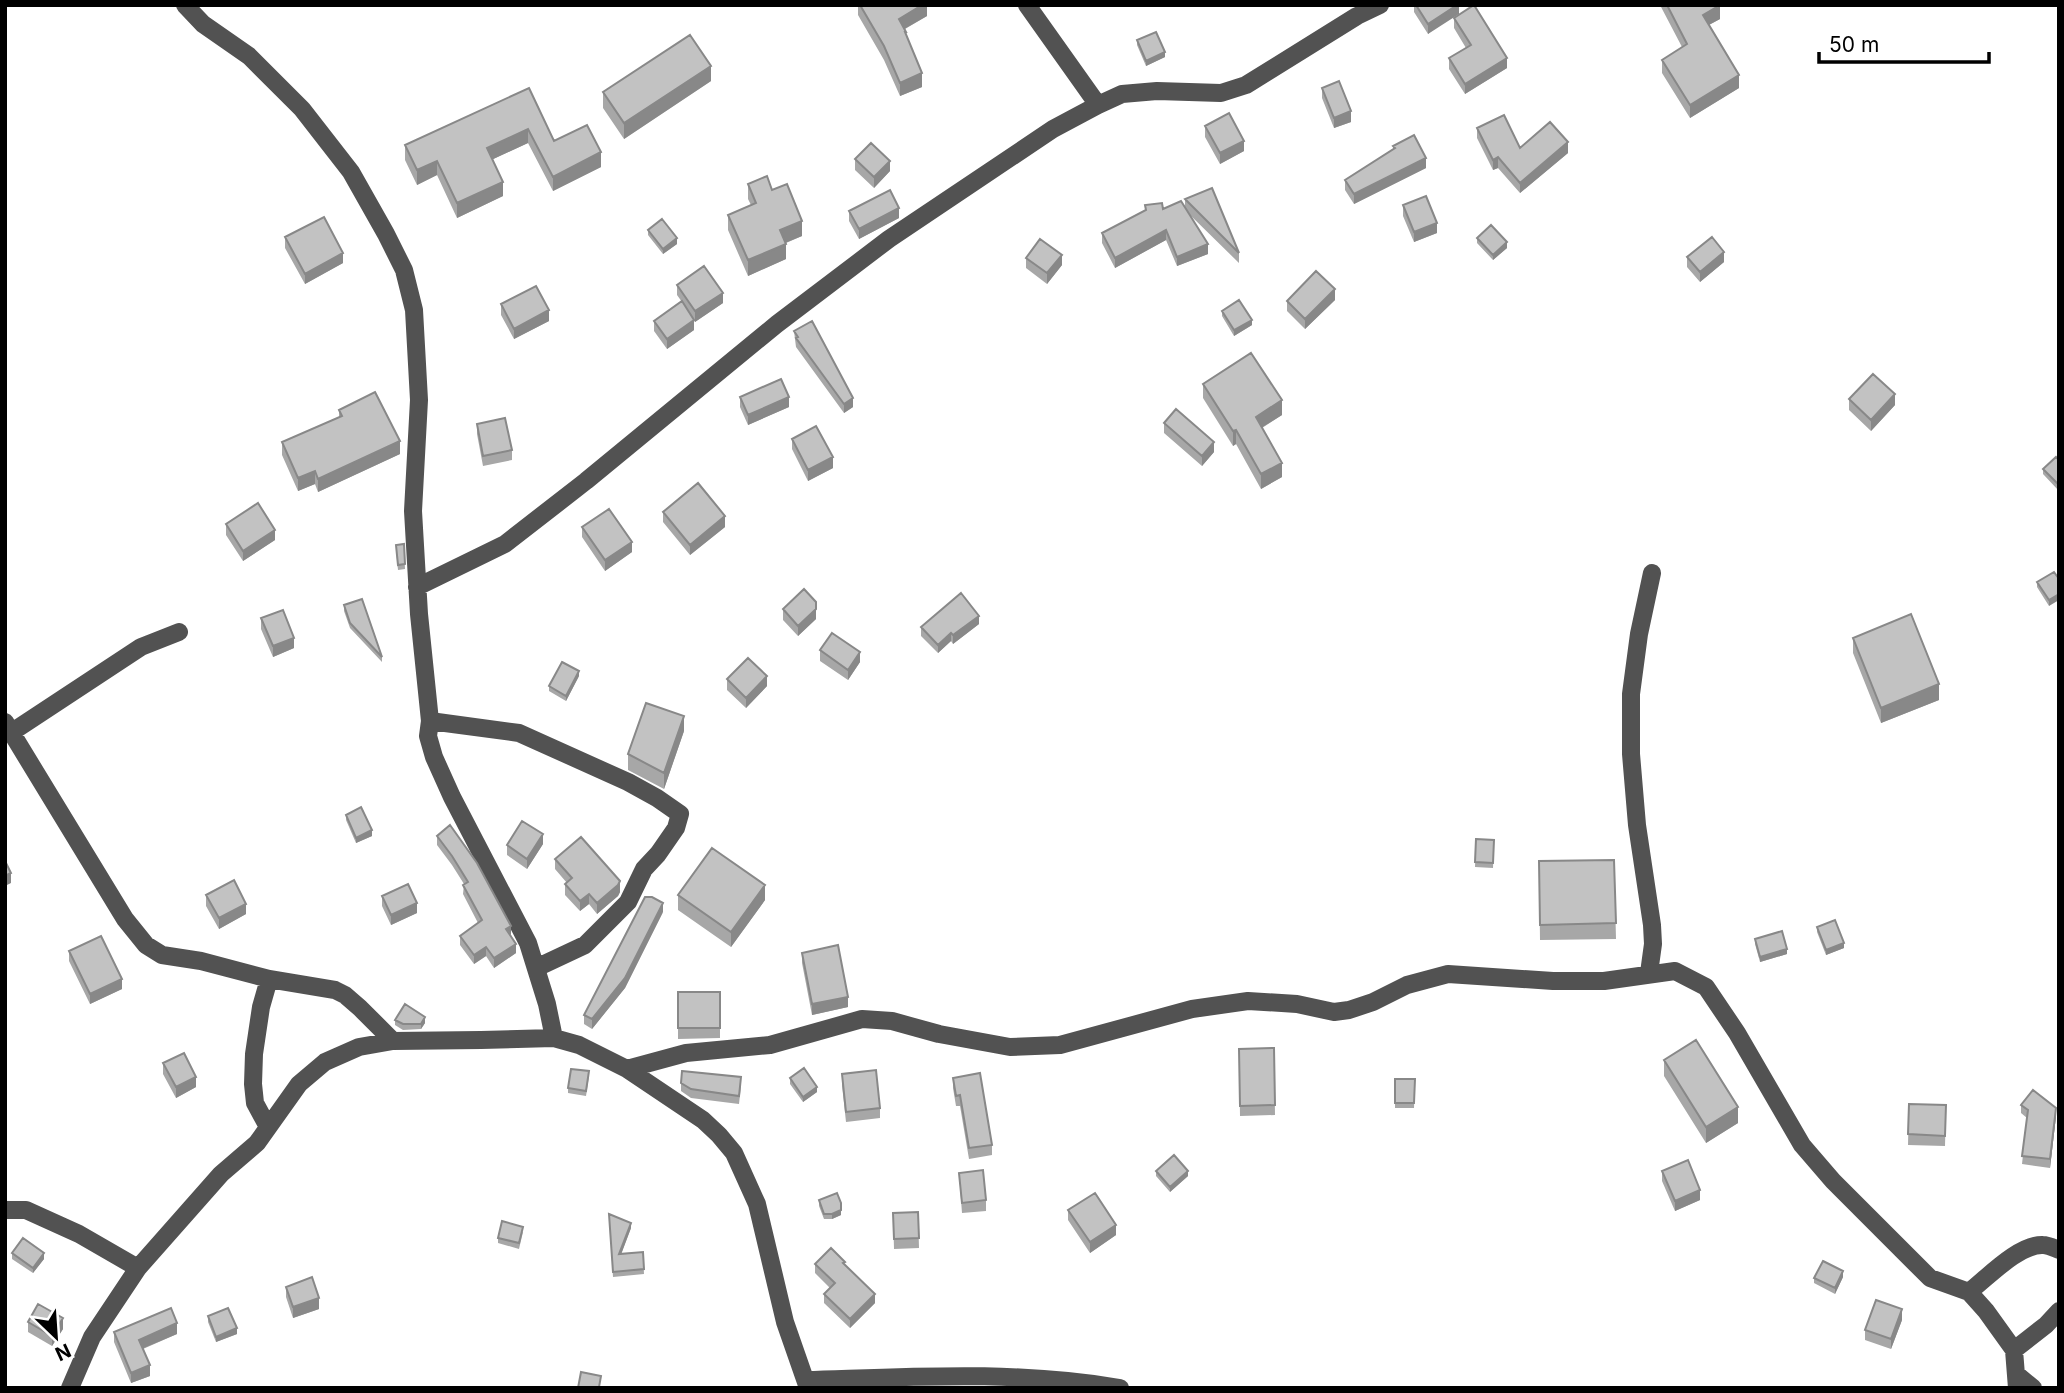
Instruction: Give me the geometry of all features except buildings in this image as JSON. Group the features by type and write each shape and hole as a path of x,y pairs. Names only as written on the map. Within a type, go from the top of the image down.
{"street":[{"path":"185,5 203,24 249,56 302,109 351,173 404,270 414,310 419,400 413,511 417,587 430,721 428,736 434,757 452,797 528,943 547,1004 554,1038"},
{"path":"1027,5 1098,105"},
{"path":"417,587 505,544 888,239 1053,129 1122,94 1157,91 1221,93 1247,85 1357,16 1380,5"},
{"path":"1649,973 1653,944 1652,925 1637,825 1631,694 1639,634 1653,573"},
{"path":"179,632 141,647 8,727 125,919 146,945 162,955 201,961 269,979 335,990 345,995 393,1041"},
{"path":"430,721 519,733 628,782 680,814 676,828 659,854 645,869 628,902 585,945 536,968"},
{"path":"627,1069 686,1054 770,1045 862,1019 892,1021 939,1034 1010,1047 1060,1045 1192,1009 1248,1001 1297,1004 1334,1012 1349,1010 1373,1002 1407,985 1448,974 1553,981 1604,981 1675,971 1706,987 1737,1033 1802,1145 1833,1181 1930,1278 1969,1292 2014,1350 2017,1381 2033,1388"},
{"path":"268,1127 255,1103 253,1084 261,1007 269,979"},
{"path":"70,1388 92,1337 138,1268 221,1174 257,1143 299,1084 325,1062 359,1047 393,1041 554,1038 579,1045 627,1069 703,1120 734,1153 757,1204 785,1322 807,1384 952,1375 1084,1382 1120,1388"},
{"path":"5,1210 26,1210 79,1234 138,1268"},
{"path":"1969,1292 2028,1247 2043,1245 2059,1250"},
{"path":"2014,1350 2059,1311"}]}
